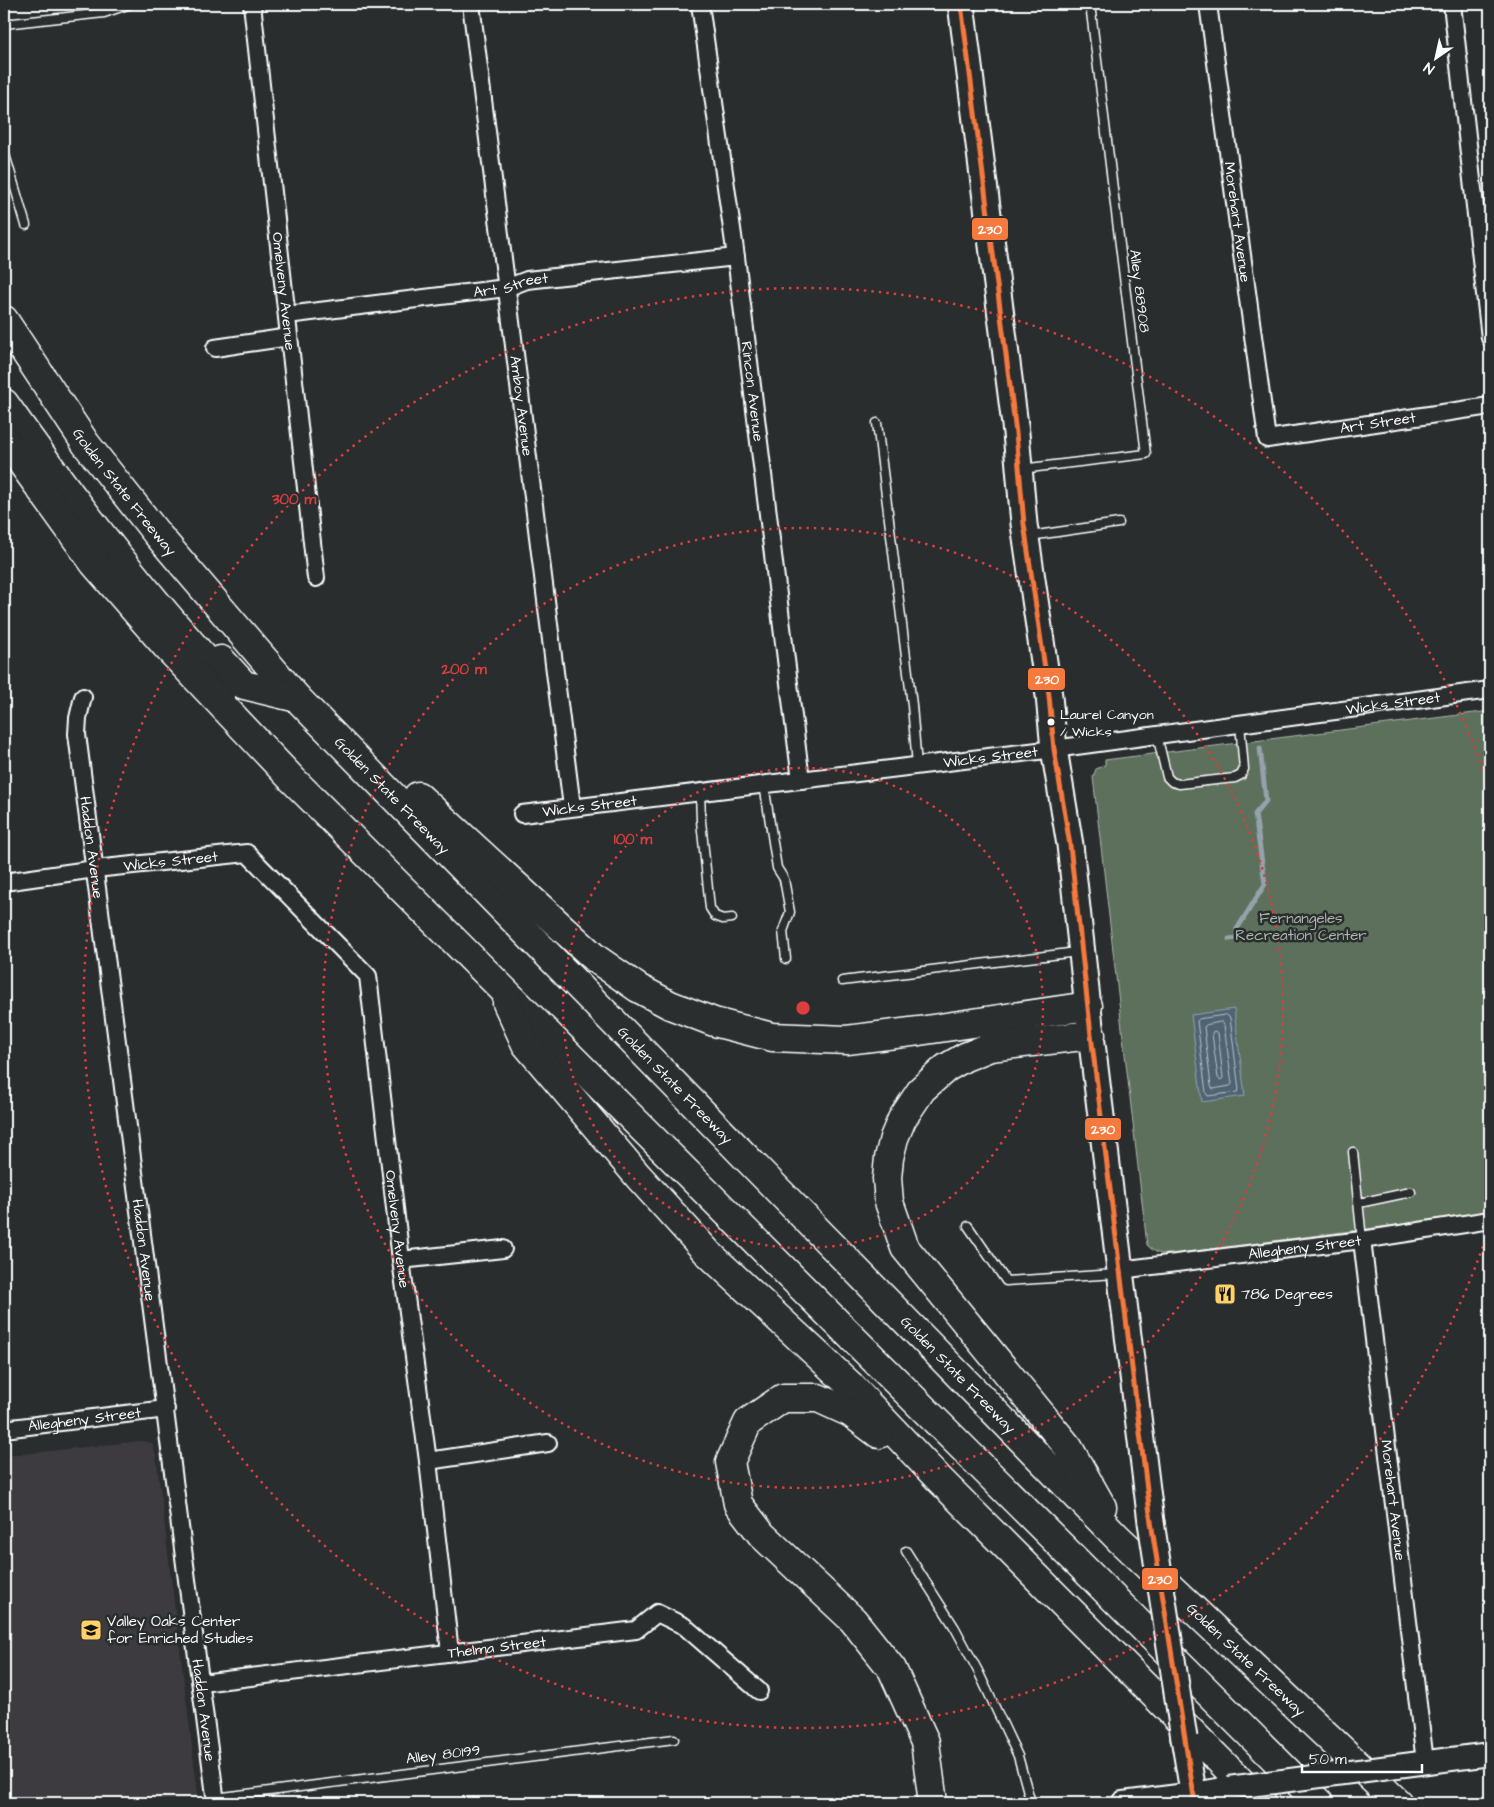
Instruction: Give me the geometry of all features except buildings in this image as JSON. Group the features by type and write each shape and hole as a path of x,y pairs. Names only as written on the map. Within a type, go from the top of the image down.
{"highway":[{"name":"Golden State Freeway","path":"4,320 86,444 157,534 297,698 1120,1539 1398,1803"},
{"path":"4,382 40,436 105,523 167,599 244,684 297,698"},
{"path":"4,403 58,480 133,577 201,655 274,734 292,780"},
{"path":"4,438 94,563 167,647 292,780 1319,1803"},
{"path":"346,749 390,770 468,844 595,958 638,988 670,1004 714,1022 772,1037 847,1040 1088,1006"},
{"path":"500,987 526,1044 638,1176 707,1252 849,1384 938,1478 1262,1803"},
{"path":"1091,1035 990,1047 965,1057 946,1068 922,1089 902,1119 894,1138 887,1178 889,1202 905,1248 1068,1447 1120,1539"},
{"path":"933,1803 925,1742 892,1669 853,1620 762,1535 738,1504 730,1462 748,1422 783,1398 818,1398 851,1413 938,1478"}],"main road":[{"path":"961,4 1016,433 1026,537 1049,696 1054,749 1070,845 1091,1035 1151,1522 1195,1799"},
{"path":"1123,1803 1195,1799 1228,1788 1490,1754"}],"street":[{"name":"Omelveny Avenue","path":"252,4 316,578"},
{"name":"Amboy Avenue","path":"471,4 531,485 540,537 572,807"},
{"name":"Rincon Avenue","path":"700,4 736,256 801,780"},
{"name":"Morehart Avenue","path":"1208,4 1267,439"},
{"path":"1452,4 1490,338"},
{"name":"Art Street","path":"286,315 506,288 527,280 736,256"},
{"path":"215,348 289,337"},
{"name":"Art Street","path":"1267,439 1490,406"},
{"name":"Wicks Street","path":"522,814 1054,749 1490,690"},
{"name":"Haddon Avenue","path":"83,697 78,718 77,734 166,1409 215,1801"},
{"name":"Omelveny Avenue","path":"248,853 368,976 450,1652"},
{"name":"Wicks Street","path":"4,882 95,869 248,853"},
{"name":"Allegheny Street","path":"1120,1272 1362,1240 1490,1220"},
{"name":"Morehart Avenue","path":"1362,1240 1425,1762"},
{"path":"401,1260 503,1249"},
{"name":"Allegheny Street","path":"4,1430 166,1409"},
{"path":"428,1460 548,1443"},
{"name":"Thelma Street","path":"200,1682 636,1630 658,1613 684,1626 759,1691"}],"lane":[{"path":"4,24 104,13 130,4"},
{"name":"Alley 88908","path":"1019,469 1146,454 1090,4"},
{"path":"4,151 26,225"},
{"path":"877,423 912,705 917,766"},
{"path":"1026,537 1120,523"},
{"path":"1157,735 1167,777 1172,782 1179,784 1235,778 1244,769 1240,724"},
{"path":"764,784 777,868 784,878 787,887 790,912 783,932 786,959"},
{"path":"700,792 710,908 715,916 723,919 732,918"},
{"path":"842,980 1082,951"},
{"path":"1353,1152 1362,1240"},
{"path":"1359,1203 1412,1192"},
{"path":"968,1226 1006,1281 1120,1272"},
{"path":"906,1551 955,1628 978,1671 1018,1756 1031,1803"},
{"name":"Alley 80199","path":"215,1801 674,1739"}],"shaded area":[{"name":"Valley Oaks Center for Enriched Studies","path":"141,1441 152,1443 156,1456 199,1803 4,1803 4,1456"}],"green space":[{"name":"Fernangeles Recreation Center","path":"1490,711 1490,1213 1172,1254 1155,1252 1147,1245 1093,777 1096,769 1105,765 1105,760"}],"water":[{"path":"1234,1009 1245,1096 1202,1102 1191,1015"}],"waterway":[{"path":"1229,939 1238,938 1237,929 1265,884 1255,814 1266,801 1260,748"}],"transit line":[{"name":"230","path":"961,4 1016,433 1024,524 1049,696 1054,749 1070,845 1091,1035 1151,1522 1195,1803"}],"place":[{"name":"Laurel Canyon / Wicks","path":"1051,722"},
{"name":"786 Degrees","path":"1225,1294"},
{"name":"Valley Oaks Center for Enriched Studies","path":"91,1630"}]}
